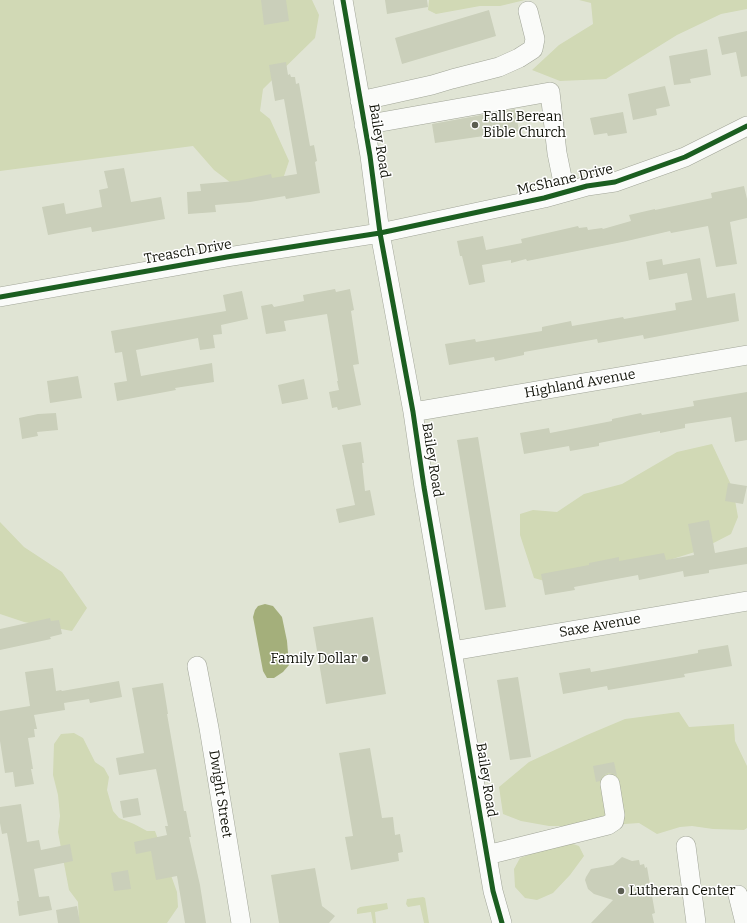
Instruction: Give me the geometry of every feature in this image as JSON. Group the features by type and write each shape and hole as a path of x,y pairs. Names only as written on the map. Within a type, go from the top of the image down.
{"street":[{"name":"Bailey Road","path":"343,0 380,233 413,412 424,487 493,891 502,923"},
{"path":"360,101 426,87 499,67 519,58 533,49 535,39 528,11"},
{"path":"364,125 550,92 557,153 565,192"},
{"name":"McShane Drive","path":"380,233 544,198 587,186 615,182 685,157 747,126"},
{"name":"Treasch Drive","path":"0,297 380,233"},
{"name":"Highland Avenue","path":"413,412 747,356"},
{"name":"Saxe Avenue","path":"452,651 747,601"},
{"name":"Dwight Street","path":"197,666 209,728 241,923"},
{"path":"487,855 608,825 614,821 615,815 610,784"},
{"path":"686,846 696,923"},
{"path":"738,895 745,923"}],"shaded area":[{"path":"0,0 312,0 319,15 315,38 263,89 260,111 270,119 289,161 282,182 235,186 214,170 193,146 0,171"},
{"path":"429,0 525,0 500,6 480,6 436,14 428,10"},
{"path":"579,0 747,0 747,9 721,14 677,35 606,79 560,81 532,70 559,45 593,24 591,3"},
{"path":"712,444 733,489 738,517 731,534 698,551 647,567 555,584 534,578 520,535 520,514 533,510 557,512 584,494 622,484 677,452"},
{"path":"0,522 24,547 62,572 87,608 72,631 24,622 0,614"},
{"path":"265,604 273,606 282,617 287,641 289,665 283,672 274,678 267,678 263,671 253,617 258,606"},
{"path":"679,712 689,727 734,724 735,741 747,766 747,828 744,830 713,829 692,826 680,827 657,834 639,823 596,826 549,826 521,821 503,814 499,787 529,762 625,719"},
{"path":"74,733 83,738 95,762 104,768 109,777 107,790 113,811 119,818 147,831 155,831 177,892 178,907 167,923 79,923 78,902 69,890 58,832 60,816 58,795 53,775 54,744 61,734"},
{"path":"570,843 579,846 584,856 570,875 553,893 537,900 525,898 515,887 514,869 520,858 548,848"},
{"path":"425,898 429,923 424,923 420,905 408,907 406,904 407,899"},
{"path":"387,903 388,909 375,912 376,923 373,923 371,912 357,914 357,909 360,907"}],"building":[{"path":"261,0 286,0 289,21 264,25"},
{"path":"385,0 427,0 428,7 387,14"},
{"path":"489,10 496,36 402,64 395,38"},
{"path":"747,31 747,76 741,77 736,52 722,55 718,37"},
{"path":"707,49 711,75 690,79 691,83 674,85 669,56"},
{"path":"286,62 288,75 290,74 291,77 295,77 296,84 299,83 310,146 314,145 320,193 286,199 285,196 250,202 215,205 216,212 188,214 187,192 201,191 200,184 237,181 271,174 272,178 297,174 284,99 275,101 269,65"},
{"path":"665,86 670,106 656,109 657,115 633,120 628,94"},
{"name":"Falls Berean Bible Church","path":"515,109 519,131 435,143 432,124"},
{"path":"623,112 627,133 608,136 607,133 594,135 590,118"},
{"path":"124,168 131,202 161,197 165,219 92,232 91,227 48,235 42,207 64,203 66,214 102,207 99,190 108,188 104,171"},
{"path":"744,186 747,199 747,218 730,222 737,264 716,267 708,226 671,233 670,231 527,261 526,259 511,263 511,260 482,265 485,282 469,285 462,256 460,256 457,241 483,236 486,250 522,243 521,239 578,226 579,228 587,227 588,230 603,229 631,221 629,215 712,198 711,193"},
{"path":"700,258 707,298 735,293 739,321 644,339 643,335 598,343 597,339 524,352 524,355 495,361 494,357 449,365 445,344 475,339 476,342 542,331 542,327 571,321 572,326 676,310 675,303 692,300 687,273 649,280 646,262 662,259 663,265"},
{"path":"335,289 336,292 350,289 354,310 351,311 359,364 353,365 361,405 338,410 337,407 332,408 329,392 339,390 327,314 284,321 286,331 266,334 261,306 272,304 274,307 304,301 303,295"},
{"path":"242,291 248,319 221,325 222,334 213,335 215,348 200,350 198,338 136,350 141,376 212,363 214,382 175,388 176,390 117,401 114,383 127,381 122,352 115,353 111,331 226,311 223,295"},
{"path":"78,376 82,398 50,403 47,381"},
{"path":"304,379 308,399 282,404 278,385"},
{"path":"747,392 747,440 735,442 731,417 685,424 685,428 660,433 660,431 599,443 599,446 570,451 569,446 524,454 520,433 549,428 550,433 612,421 612,419 641,413 642,415 694,406 693,401"},
{"path":"56,413 58,430 37,432 38,436 22,439 19,418 38,414"},
{"path":"478,437 506,607 485,610 457,440"},
{"path":"361,442 364,463 362,463 365,491 370,490 375,515 339,523 336,509 355,505 342,445"},
{"path":"728,483 747,486 743,504 725,501"},
{"path":"709,520 715,553 747,547 747,564 709,570 709,573 684,577 683,571 639,580 638,575 574,587 575,590 545,595 541,574 589,565 589,563 619,557 619,561 664,553 666,560 694,555 688,524"},
{"path":"373,617 386,694 326,704 313,627"},
{"path":"50,618 51,621 59,620 62,634 50,637 51,639 0,650 0,629"},
{"path":"728,645 732,666 684,674 685,677 608,690 607,686 563,694 559,673 590,668 591,672 698,653 698,650"},
{"path":"53,668 56,691 119,681 122,697 90,703 89,699 64,703 65,710 34,715 37,729 34,729 35,737 28,738 34,784 15,787 13,772 5,773 0,741 0,711 30,706 25,672"},
{"path":"518,677 531,757 510,760 497,680"},
{"path":"163,683 184,811 186,811 191,837 189,837 200,885 206,923 185,923 177,876 156,880 151,851 136,854 134,842 167,835 165,826 168,826 156,769 119,775 116,758 144,753 132,688"},
{"path":"370,748 382,818 393,817 395,835 400,834 403,852 398,853 399,861 351,870 345,837 353,836 339,753"},
{"path":"614,762 617,776 608,773 603,776 600,781 596,782 593,766"},
{"path":"138,798 141,815 123,818 120,801"},
{"path":"21,804 27,842 39,840 41,850 70,844 73,861 34,869 39,897 49,896 52,910 19,916 17,901 19,901 7,833 2,834 0,823 0,807"},
{"name":"Lutheran Center","path":"622,857 632,861 639,860 640,865 644,864 645,868 647,867 655,913 652,914 654,923 591,923 613,900 594,894 588,889 585,880 586,877 591,869 613,865"},
{"path":"315,868 322,906 335,916 329,923 279,923 271,875"},
{"path":"128,870 131,889 114,891 111,873"},
{"path":"77,906 80,923 58,923 56,910"}],"cycle path":[{"path":"343,0 370,156 380,233 413,412 424,487 493,891 502,923"},
{"path":"0,297 227,257 380,233 544,198 587,186 615,182 685,157 747,126"}],"place":[{"name":"Falls Berean Bible Church","path":"475,125"},
{"name":"Family Dollar","path":"365,659"},
{"name":"Lutheran Center","path":"621,891"}]}
